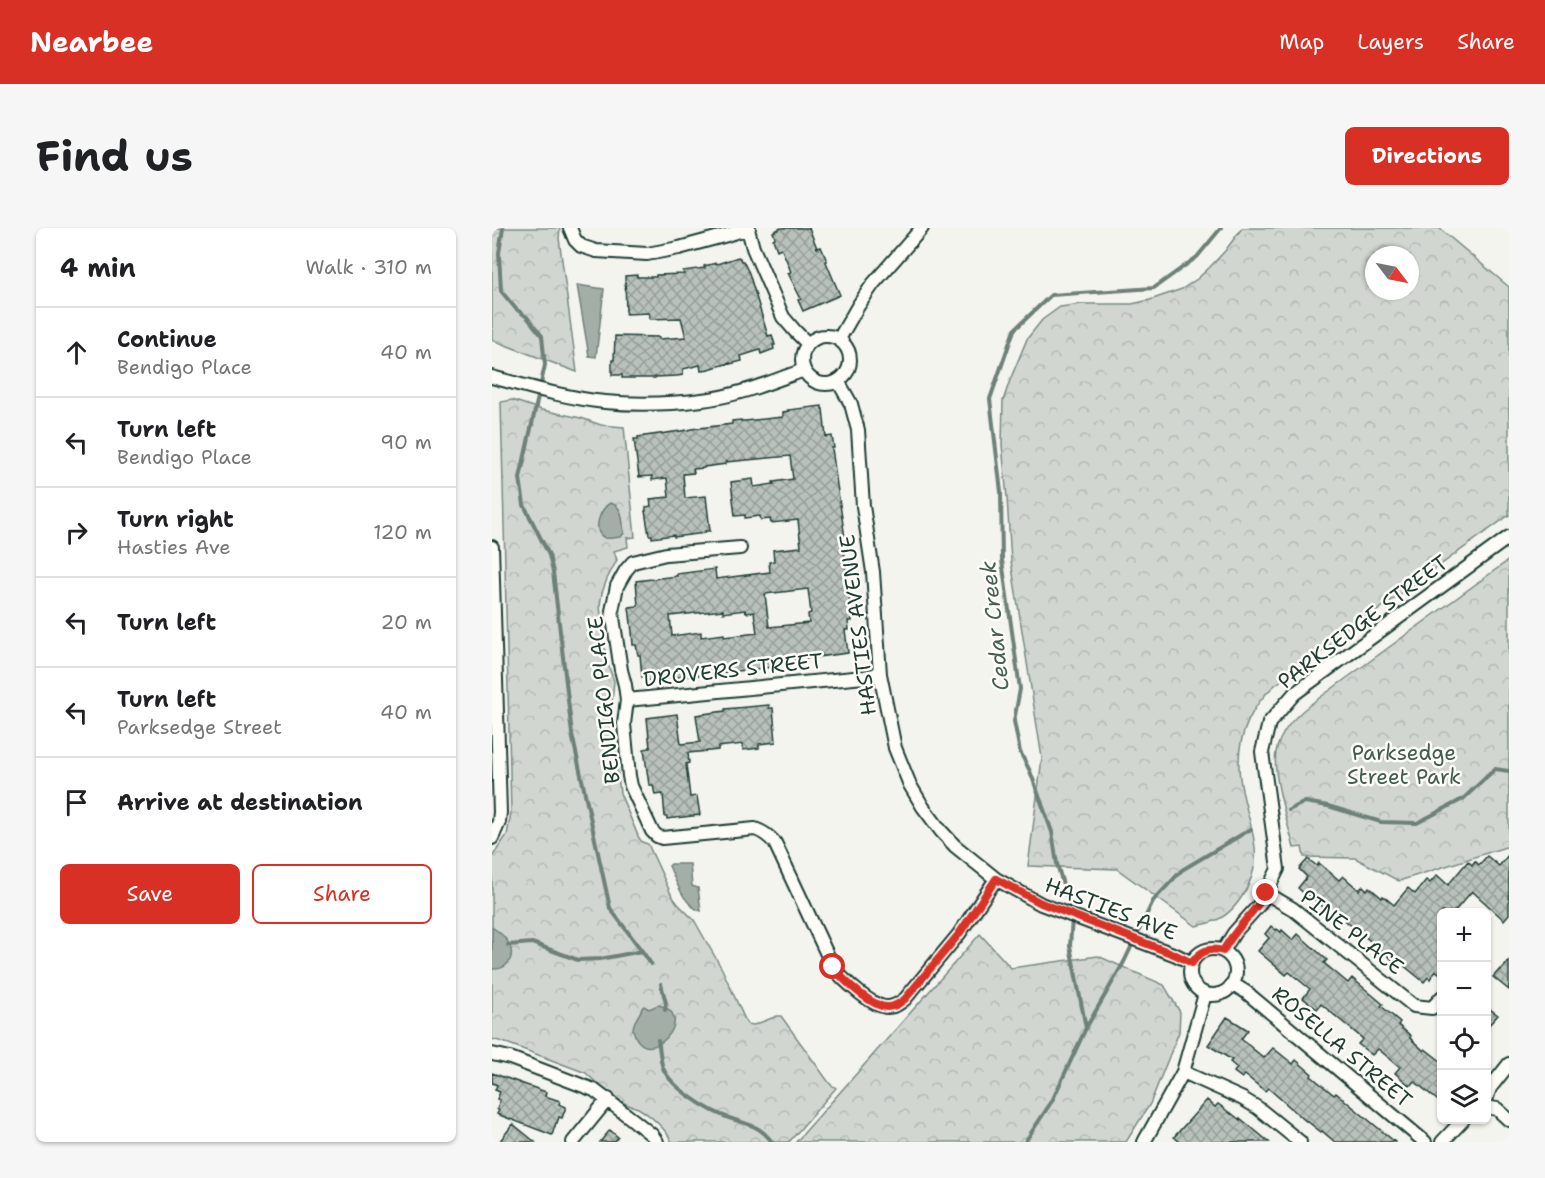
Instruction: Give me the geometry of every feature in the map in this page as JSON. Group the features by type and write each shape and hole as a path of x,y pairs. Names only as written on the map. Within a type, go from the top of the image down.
{"street":[{"path":"570,228 575,240 581,246 596,251 647,254 680,248 748,228 753,248 783,317 808,344"},
{"path":"839,339 873,284 922,228"},
{"path":"823,336 839,339 849,352 849,369 845,376 831,384 815,382 808,377 804,370 802,356 808,344 823,336"},
{"path":"492,376 566,396 632,404 703,400 804,370"},
{"name":"HASTIES AVENUE","path":"838,381 850,404 858,430 863,506 873,572 880,674 895,748 922,807 941,831 955,846 996,879 1016,891"},
{"name":"PARKSEDGE STREET","path":"1223,951 1234,933 1258,905 1278,869 1262,752 1269,723 1294,694 1509,537"},
{"path":"492,547 500,812 499,822 492,837"},
{"name":"BENDIGO PLACE","path":"740,548 666,554 633,562 617,586 612,610 627,700 624,724 631,786 652,831 662,838 755,830 764,832 775,843 833,967 838,974 875,1004 889,1008 905,999 959,934 996,879"},
{"name":"DROVERS STREET","path":"627,700 880,674"},
{"name":"HASTIES AVE","path":"1016,891 1192,963"},
{"name":"PINE PLACE","path":"1266,893 1293,909 1414,1006 1432,1008 1437,1002"},
{"path":"1205,951 1223,951 1235,965 1236,978 1224,993 1212,996 1205,994 1192,982 1190,969 1192,963 1205,951"},
{"name":"ROSELLA STREET","path":"1233,984 1246,992 1425,1142"},
{"path":"1144,1142 1183,1072 1205,994"},
{"path":"492,1054 510,1058 594,1090 648,1131 657,1142"},
{"path":"1491,1087 1509,1064"},
{"path":"1183,1072 1243,1099 1258,1108 1300,1142"},
{"path":"573,1142 608,1100"},
{"path":"1491,1108 1497,1109 1509,1120"},
{"path":"1442,1142 1458,1124"}],"green space":[{"path":"492,228 560,228 559,238 577,372 492,340"},
{"path":"1242,228 1439,228 1509,287 1509,515 1275,685 1253,711 1241,743 1239,766 1244,801 1253,833 1255,864 1250,881 1231,910 1210,923 1196,926 1117,869 1028,866 1042,758 1011,561 1002,445 1003,401 1027,339 1042,320 1060,307 1082,304 1132,304 1150,300 1182,289 1209,268"},
{"path":"512,400 601,425 624,427 635,537 627,538 628,547 614,551 617,560 607,579 600,605 606,659 614,681 611,713 620,793 639,838 648,844 672,896 694,920 722,969 747,1024 754,1025 781,1016 830,1084 836,1088 789,1142 672,1142 662,1128 647,1114 619,1100 586,1073 492,1039 492,857 507,835 511,813 501,402"},
{"name":"Parksedge Street Park","path":"1509,560 1509,846 1399,881 1355,858 1304,857 1302,847 1294,848 1276,773 1276,752 1285,731 1294,719 1311,704"},
{"path":"980,934 1011,968 1098,956 1164,985 1180,1012 1179,1032 1150,1104 1126,1142 796,1142"}],"shaded area":[{"path":"577,285 604,289 596,357 589,356"},
{"path":"610,503 618,507 622,515 624,533 621,537 605,538 598,531 600,515"},
{"path":"671,864 690,864 692,886 698,888 701,911 685,899 669,866"},
{"path":"492,927 506,939 511,949 509,962 497,969 492,969"},
{"path":"658,1005 669,1010 674,1017 674,1025 670,1034 663,1041 647,1046 638,1041 633,1026 644,1006 649,1009"}],"building":[{"path":"781,228 809,228 817,248 821,247 840,295 803,311 798,300 801,299 788,273 791,272 786,259 781,248 777,250 773,239 775,238 773,232"},
{"path":"738,257 743,261 749,273 768,336 772,335 774,349 761,354 760,350 741,356 742,361 701,371 700,365 683,369 683,375 677,376 622,378 622,375 612,375 615,336 659,337 659,339 686,337 681,318 650,319 649,313 626,314 625,276 656,277 656,275 684,274 683,271 705,268 704,266"},
{"path":"822,406 826,437 832,436 846,547 844,548 852,621 848,621 849,630 845,630 848,653 794,660 794,663 773,667 646,681 646,676 642,677 640,655 638,655 636,645 633,645 629,607 638,606 636,581 715,569 716,579 770,572 769,562 774,561 773,550 801,547 798,520 771,523 770,519 761,520 760,516 745,518 745,515 735,516 731,482 753,479 754,487 793,479 790,456 726,462 726,464 693,469 694,473 683,474 685,498 706,496 710,531 652,538 652,535 649,535 646,507 651,506 650,499 669,497 667,478 652,480 652,476 639,477 634,439 732,424 732,421 783,417 783,412","holes":["808,589 811,613 808,614 809,623 769,627 765,594","723,610 723,613 745,610 746,613 754,612 757,633 701,637 701,632 672,636 670,616"]},
{"path":"769,705 769,708 773,708 776,742 759,744 759,748 743,750 743,744 718,747 718,750 688,753 689,763 686,764 690,797 697,796 700,815 667,819 663,794 655,795 653,785 649,785 644,749 650,748 647,718 677,714 681,744 700,742 696,715 725,711 725,709"},
{"path":"1509,854 1509,914 1504,920 1472,891 1457,908 1437,908 1437,972 1424,982 1403,965 1401,967 1363,935 1361,937 1352,930 1354,928 1335,912 1333,915 1298,888 1307,877 1299,869 1308,859 1317,866 1319,863 1339,880 1343,876 1359,890 1363,886 1367,890 1369,887 1394,905 1408,888 1415,894 1426,880 1430,883 1437,875 1448,885 1468,861 1472,865 1475,861 1479,865 1487,856 1499,866"},
{"path":"1271,926 1281,932 1282,930 1293,940 1298,934 1327,960 1324,963 1348,983 1352,978 1383,1004 1381,1006 1400,1022 1398,1025 1411,1036 1410,1038 1424,1051 1425,1049 1437,1058 1437,1100 1414,1081 1410,1086 1395,1073 1400,1067 1378,1049 1372,1055 1358,1044 1363,1039 1321,1004 1317,1009 1303,998 1310,989 1289,972 1286,975 1258,951 1269,938 1265,934"},
{"path":"1509,961 1509,990 1493,977"},
{"path":"1491,1010 1498,1015 1491,1023"},
{"path":"1227,1017 1248,1030 1241,1039 1264,1058 1273,1048 1293,1064 1296,1060 1312,1074 1311,1076 1334,1095 1336,1093 1395,1142 1335,1142 1307,1122 1268,1088 1265,1091 1245,1075 1242,1078 1234,1072 1237,1068 1230,1062 1232,1060 1208,1045"},
{"path":"492,1073 546,1092 545,1096 560,1101 559,1104 566,1107 552,1135 497,1114 500,1100 497,1099 500,1092 495,1090 497,1085 492,1083"},
{"path":"1207,1100 1215,1107 1218,1104 1240,1120 1240,1118 1269,1142 1180,1142 1174,1137"},
{"path":"513,1124 535,1142 499,1142"},
{"path":"610,1130 618,1137 614,1142 600,1142"}],"waterway":[{"path":"503,228 499,253 501,291 542,336 545,365 520,478 524,505 549,555 553,572 572,734 610,908 642,951"},
{"name":"Cedar Creek","path":"1071,912 1057,864 1052,832 1030,771 1020,752 1014,721 1020,689 1002,560 1001,492 990,399 1014,330 1051,295 1154,288 1197,257 1221,228"},
{"path":"1289,810 1305,802 1328,806 1381,822 1417,823 1463,799 1495,769 1509,771"},
{"path":"1086,1028 1124,962 1153,901 1182,870 1251,829"},
{"name":"Cedar Creek","path":"1025,1142 1052,1101 1086,1028 1070,946 1072,919"},
{"path":"508,945 532,943 578,960 600,959 642,951 651,964"},
{"path":"661,984 666,1003 665,1010"},
{"path":"658,1040 663,1068 667,1076 682,1091 711,1110 758,1129 772,1142"}],"route":[{"path":"833,967 838,974 875,1004 889,1008 896,1006 905,999 959,934 996,879 1030,899 1192,963 1205,951 1211,949 1223,951 1234,933 1266,893"}]}
